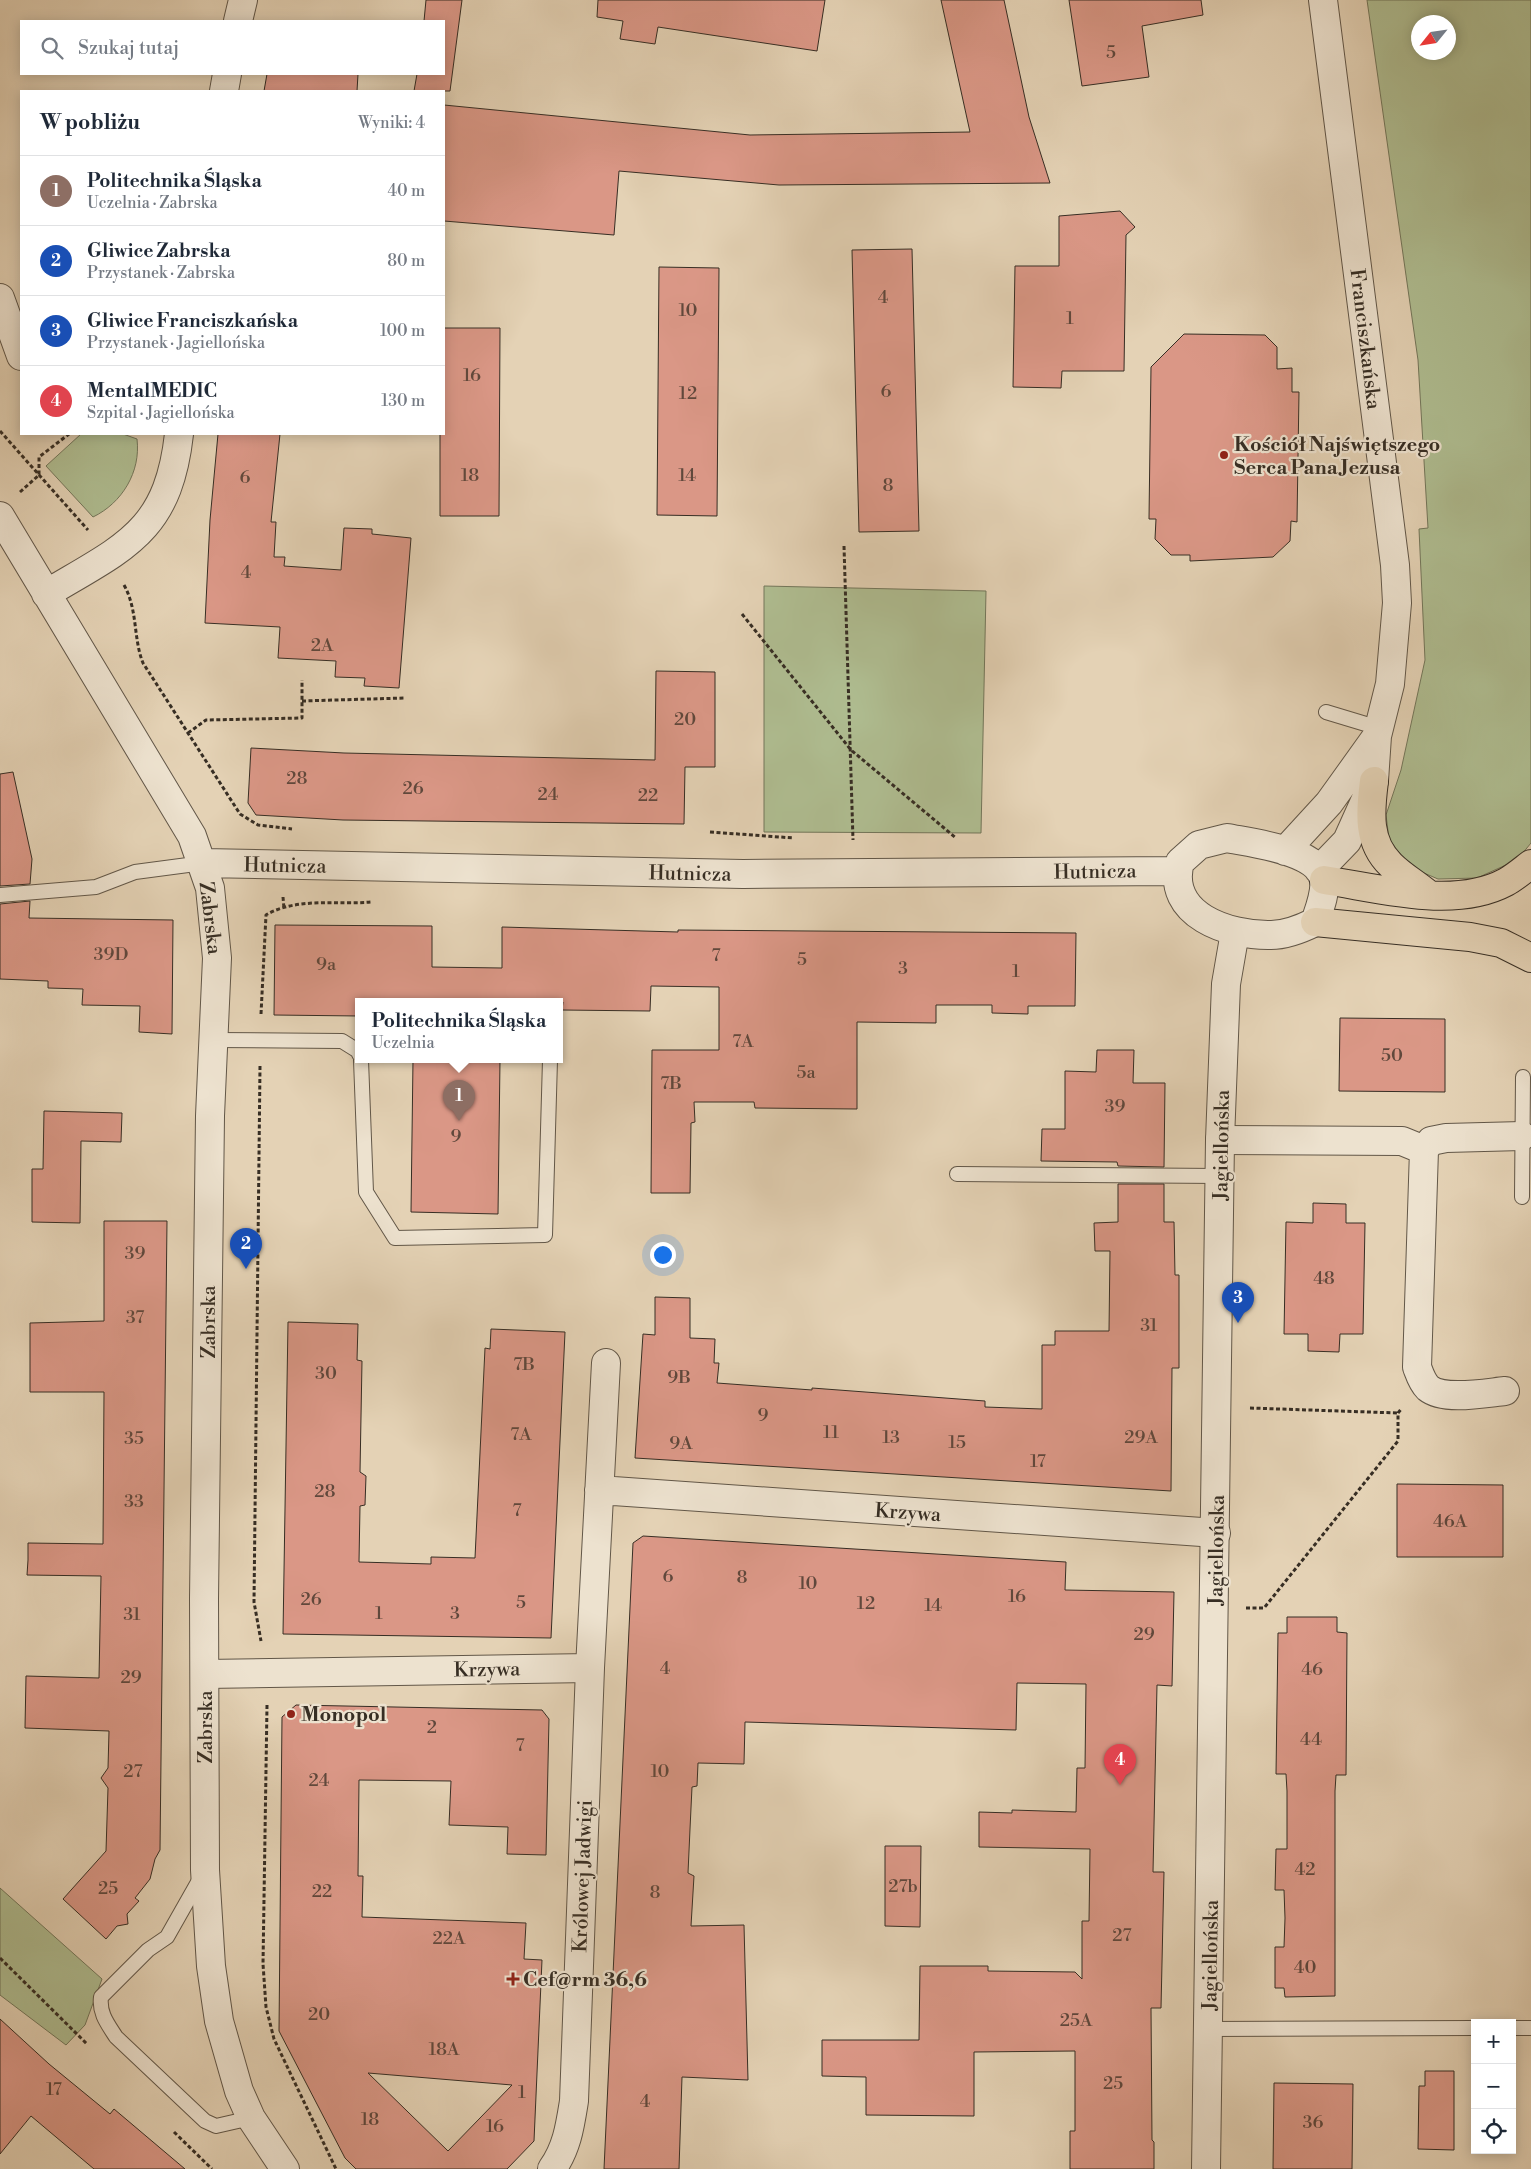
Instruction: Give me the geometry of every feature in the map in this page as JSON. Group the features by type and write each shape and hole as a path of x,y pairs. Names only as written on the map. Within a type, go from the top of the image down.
{"main road":[{"path":"1374,781 1369,814 1374,841 1390,865 1429,895"},
{"path":"1321,875 1429,895 1476,892 1507,881 1531,864"},
{"path":"1315,922 1470,937 1501,943 1531,958"}],"street":[{"path":"238,20 243,0"},
{"name":"Franciszkańska","path":"1321,875 1348,841 1374,781 1378,732 1390,684 1397,603 1322,0"},
{"path":"224,90 227,75"},
{"path":"0,298 20,353"},
{"path":"46,594 129,543 146,526 159,508 169,482 179,435"},
{"name":"Zabrska","path":"0,516 192,836 203,863 214,914 217,958 210,1116 205,1870 211,1966 218,2021 230,2063 251,2118 285,2169"},
{"name":"Franciszkańska","path":"1285,851 1329,803 1378,732"},
{"path":"1227,838 1285,851 1309,860 1321,875 1322,903 1315,922 1302,928 1272,936 1235,932 1205,920 1187,905 1177,887 1177,871 1180,862 1199,845 1214,840 1227,838"},
{"name":"Hutnicza","path":"203,863 744,874 1177,871"},
{"name":"Jagiellońska","path":"1206,2169 1220,1140 1226,984 1235,932"},
{"path":"1505,1391 1452,1395 1439,1394 1428,1388 1417,1368 1424,1150 1431,1141 1446,1138 1522,1136"},
{"path":"1220,1140 1402,1141 1424,1150"},
{"path":"590,1668 606,1363"},
{"name":"Krzywa","path":"599,1490 1216,1533"},
{"name":"Krzywa","path":"205,1674 590,1668"},
{"name":"Królowej Jadwigi","path":"552,2169 561,2156 570,2132 574,2101 590,1668"}],"lane":[{"path":"1326,712 1378,732"},
{"path":"0,895 96,888 134,872 203,863"},
{"path":"214,1040 342,1041 355,1048"},
{"path":"361,1063 366,1192 395,1238 546,1235 550,1063"},
{"path":"1522,1197 1523,1077"},
{"path":"956,1174 1220,1176"},
{"path":"205,1870 167,1937 148,1950 101,1996 100,2007 104,2020 116,2037 205,2122 216,2126 251,2118"},
{"path":"1208,2030 1471,2028"},
{"path":"1516,2028 1531,2028"}],"path":[{"path":"0,431 86,527"},
{"path":"40,475 39,457 67,435"},
{"path":"843,842 853,842 844,546"},
{"path":"122,582 133,606 137,648 143,663 240,814 258,825 278,826"},
{"path":"742,614 851,750 962,843"},
{"path":"188,733 206,720 302,718 302,680"},
{"path":"302,700 404,698"},
{"path":"710,832 803,839"},
{"path":"261,1643 254,1602 264,927 266,915 275,910 284,909"},
{"path":"1243,1608 1264,1608 1398,1441 1398,1414 1422,1380"},
{"path":"1244,1408 1398,1414"},
{"path":"268,1702 263,1964 266,2007 274,2039 336,2169"}],"green space":[{"path":"1367,0 1531,0 1531,843 1517,860 1477,878 1438,879 1410,867 1389,839 1386,815 1401,770 1425,660 1419,529 1428,528 1418,360"},
{"path":"80,435 126,435 137,439 136,463 127,485 113,504 93,517 46,466"},
{"path":"764,586 986,591 981,833 764,832"},
{"path":"0,1888 102,1979 85,2025 66,2045 0,1995"}],"building":[{"path":"426,0 462,0 450,91 414,90 417,75 445,75 445,20 424,20"},
{"path":"598,0 825,0 817,51 658,27 655,44 620,39 623,21 597,17"},
{"path":"941,0 1004,0 1029,117 1050,183 779,185 619,171 614,235 445,221 445,105 750,135 970,132"},
{"path":"1069,0 1201,0 1203,15 1142,26 1149,77 1082,86"},
{"path":"267,75 358,75 357,90 264,90"},
{"path":"1120,211 1135,227 1126,235 1124,371 1062,371 1061,388 1013,387 1015,266 1059,266 1059,216"},
{"path":"912,249 919,531 859,532 852,250"},
{"path":"659,267 719,268 717,516 657,515"},
{"path":"445,328 500,328 499,516 440,516 440,435 445,435"},
{"name":"Kościół Najświętszego Serca Pana Jezusa","path":"1184,334 1265,335 1277,347 1277,369 1292,368 1292,392 1299,392 1297,522 1291,521 1290,541 1273,557 1190,561 1190,555 1171,555 1155,539 1156,519 1149,519 1151,367"},
{"path":"218,435 280,435 271,522 276,522 274,557 285,557 284,566 341,570 344,528 372,529 372,534 411,538 399,688 364,686 365,678 335,677 336,661 278,658 280,627 205,623 210,520"},
{"path":"656,671 715,672 715,767 685,767 684,824 343,820 256,815 248,803 251,748 344,753 655,760"},
{"path":"13,772 32,859 30,884 0,886 0,774"},
{"path":"30,901 29,918 173,920 172,1034 139,1032 140,1006 82,1005 83,989 48,988 48,981 0,979 0,904"},
{"path":"275,925 432,926 432,967 502,968 502,927 678,932 678,930 1076,933 1075,1006 1028,1006 1028,1014 992,1013 992,1005 936,1005 936,1023 857,1022 857,1109 755,1108 754,1102 694,1102 695,1122 691,1123 690,1193 651,1193 652,1050 719,1050 719,987 651,986 650,1011 563,1010 563,998 355,998 355,1016 274,1015"},
{"path":"1340,1018 1445,1019 1445,1092 1339,1091"},
{"path":"1097,1050 1134,1050 1133,1083 1165,1083 1164,1167 1118,1166 1117,1162 1041,1161 1042,1129 1065,1129 1065,1071 1096,1072"},
{"path":"413,1063 500,1063 498,1214 411,1212"},
{"path":"44,1111 122,1113 121,1142 81,1141 80,1223 32,1222 32,1169 43,1169"},
{"path":"1118,1184 1164,1184 1164,1222 1174,1222 1175,1275 1179,1275 1179,1368 1172,1368 1171,1491 635,1458 643,1334 655,1335 655,1297 690,1298 690,1338 715,1339 714,1363 719,1363 717,1383 985,1401 985,1407 1042,1409 1042,1345 1055,1345 1055,1331 1109,1331 1110,1251 1095,1251 1094,1223 1118,1222"},
{"path":"1313,1203 1346,1204 1346,1223 1365,1223 1363,1334 1340,1334 1339,1352 1308,1351 1308,1334 1284,1334 1286,1222 1313,1223"},
{"path":"104,1221 167,1221 160,1850 155,1859 150,1879 135,1898 139,1901 127,1914 128,1924 117,1926 106,1939 63,1899 106,1851 108,1788 101,1778 108,1768 109,1731 25,1728 26,1676 99,1678 101,1576 27,1575 28,1543 103,1544 104,1392 30,1392 30,1323 104,1321"},
{"path":"288,1322 358,1324 357,1360 362,1361 360,1472 366,1476 365,1505 360,1506 359,1562 431,1564 431,1557 475,1558 485,1348 490,1349 491,1329 565,1332 551,1638 283,1634"},
{"path":"1397,1484 1503,1485 1503,1557 1397,1557"},
{"path":"643,1536 1066,1562 1065,1590 1174,1592 1172,1686 1157,1685 1153,1872 1164,1872 1161,2008 1151,2008 1154,2169 1070,2169 1070,2131 1075,2131 1075,2051 974,2052 974,2116 866,2115 866,2077 822,2076 822,2040 919,2040 920,1966 988,1966 988,1971 1075,1972 1082,1979 1082,1921 1089,1921 1090,1849 979,1847 979,1812 1012,1813 1012,1810 1076,1812 1077,1768 1085,1768 1086,1684 1017,1683 1016,1730 745,1722 744,1764 698,1763 697,1786 692,1787 688,1873 694,1876 691,1926 744,1925 748,2080 682,2077 679,2169 604,2169 633,1543"},
{"path":"1287,1617 1337,1617 1337,1632 1347,1633 1346,1775 1336,1775 1335,1791 1335,1996 1285,1997 1284,1988 1275,1988 1275,1947 1284,1947 1285,1918 1284,1890 1275,1890 1276,1849 1287,1849 1286,1774 1276,1774 1278,1633 1287,1633"},
{"path":"296,1705 542,1710 549,1719 546,1855 507,1854 508,1827 449,1825 451,1781 359,1780 358,1876 363,1876 362,1917 526,1923 524,1959 542,1960 534,2141 507,2169 356,2169 345,2158 279,2031 282,1717","holes":["368,2073 512,2085 448,2151"]},
{"path":"885,1846 921,1846 920,1927 885,1926"},
{"path":"0,2019 49,2064 110,2114 114,2109 185,2169 94,2169 31,2116 0,2154"},
{"path":"1425,2071 1454,2071 1454,2150 1418,2149 1419,2086 1425,2086"},
{"path":"1274,2083 1353,2084 1352,2169 1273,2169"}],"place":[{"name":"Kościół Najświętszego Serca Pana Jezusa","path":"1224,455"},
{"name":"Politechnika Śląska","path":"459,1121"},
{"name":"Gliwice Zabrska","path":"246,1269"},
{"name":"Gliwice Franciszkańska","path":"1238,1323"},
{"name":"Monopol","path":"291,1714"},
{"name":"MentalMEDIC","path":"1120,1785"},
{"name":"Cef@rm 36,6","path":"513,1979"}]}
